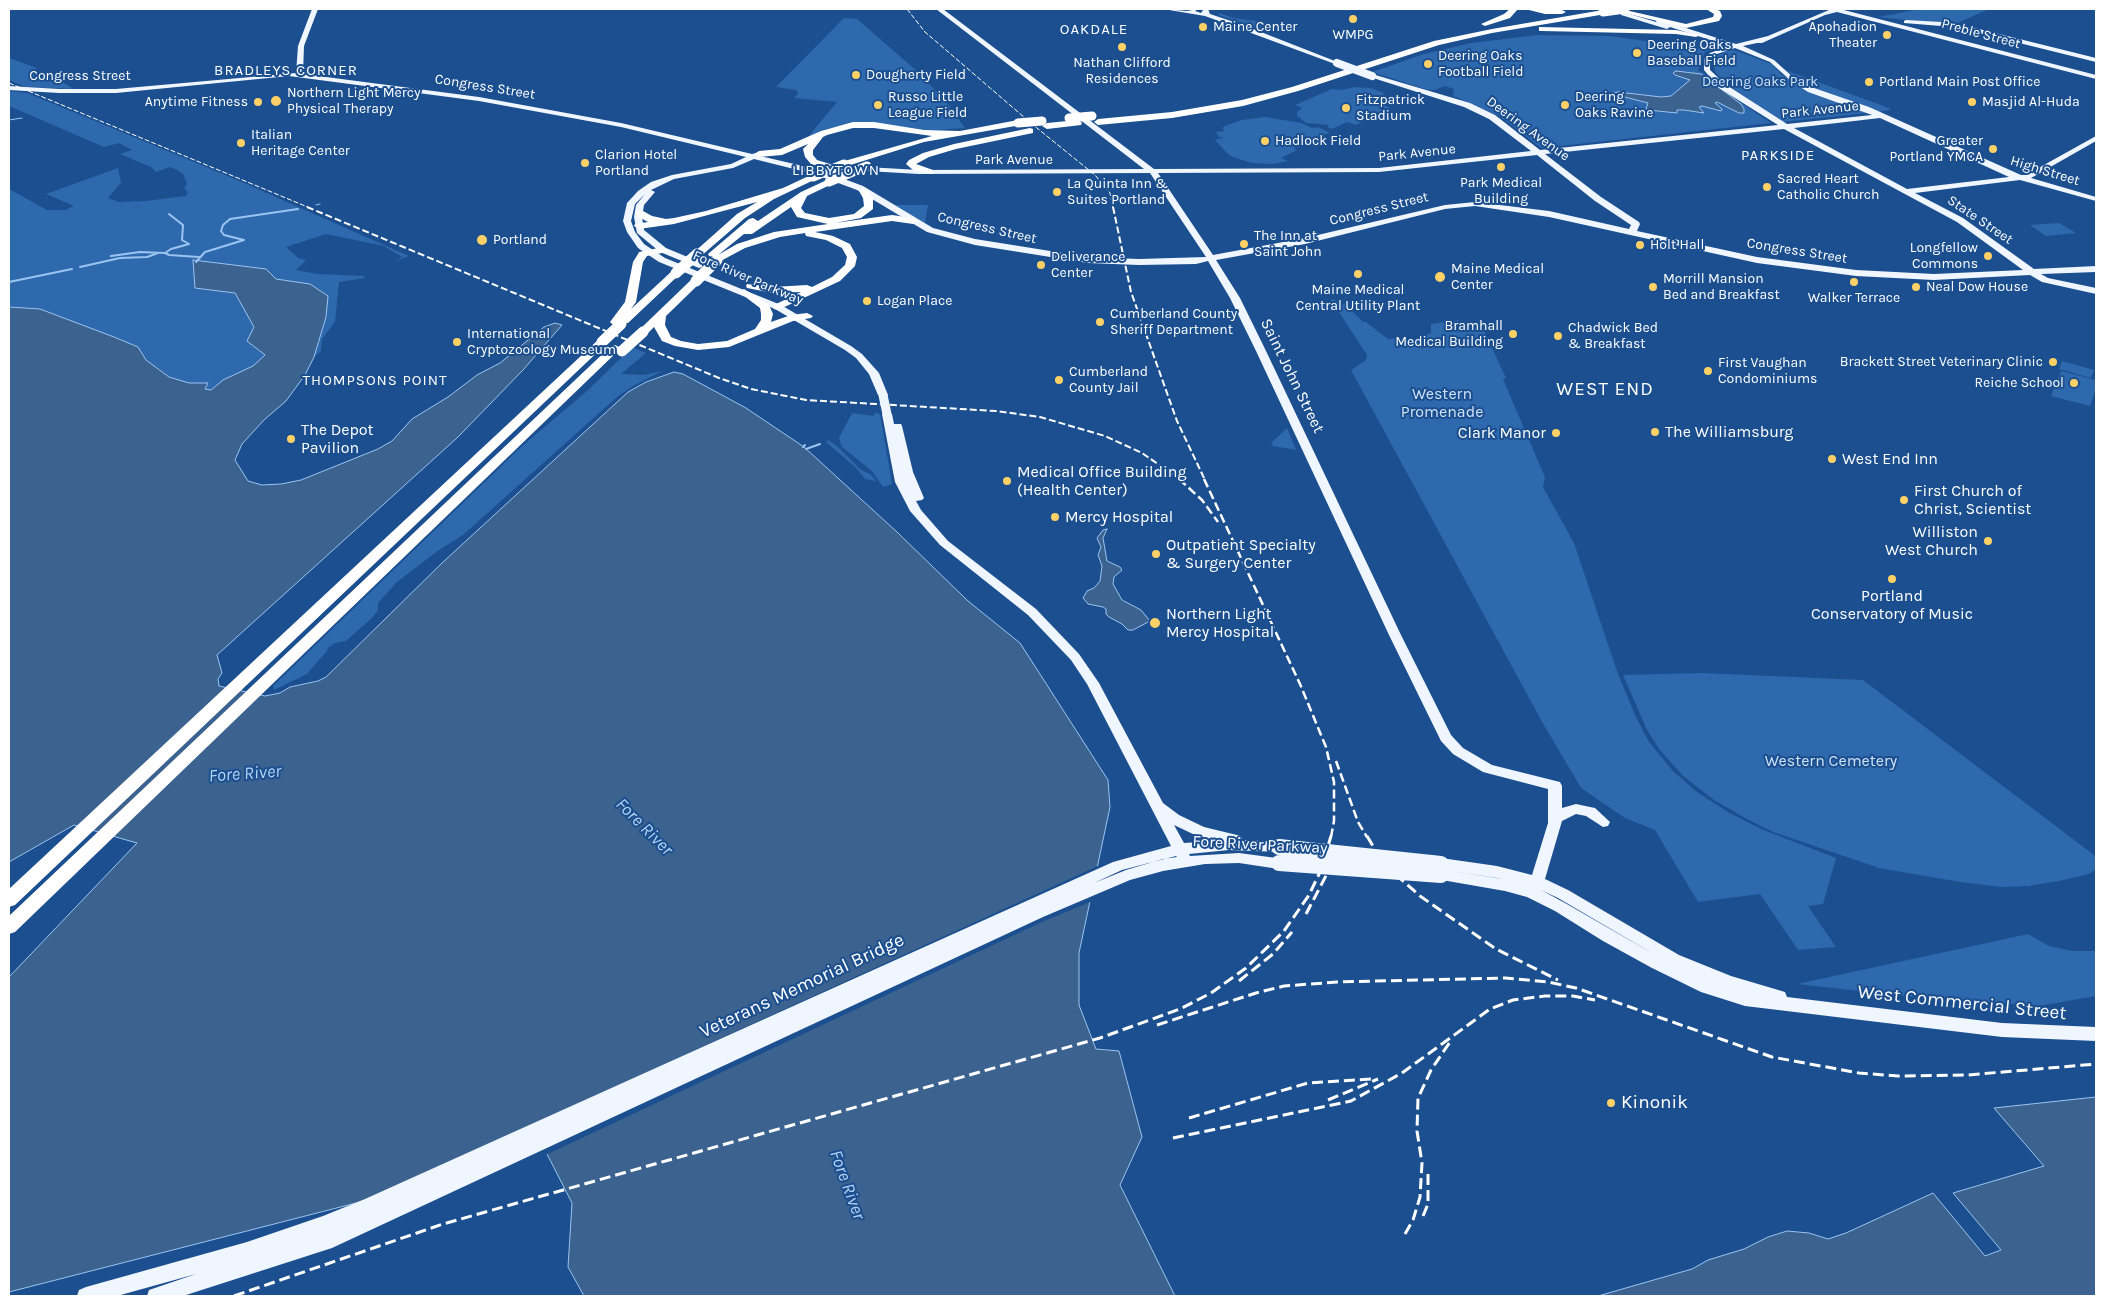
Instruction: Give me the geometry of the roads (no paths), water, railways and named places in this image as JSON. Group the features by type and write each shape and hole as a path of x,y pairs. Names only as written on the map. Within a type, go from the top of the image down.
{"highway":[{"path":"1426,40 1428,37 1495,22 1507,16 1514,9"},
{"path":"1529,9 1550,12 1574,12"},
{"path":"9,927 756,218 783,201 826,181 864,172 907,151 980,135 1046,125 1078,124 1231,99 1272,89 1372,55 1426,40 1492,25 1592,9"},
{"path":"1612,9 1681,26 1696,25 1716,19 1717,13 1710,9"},
{"path":"1701,36 1697,28 1722,18 1720,9"},
{"path":"980,135 1046,125 1070,118 1097,120 1137,119 1193,112 1263,98 1396,54 1466,36 1603,11 1624,11 1634,20 1637,26 1629,30 1612,30 1596,27 1587,22 1586,19 1603,11"},
{"path":"1466,36 1531,29 1676,32 1701,36"},
{"path":"757,155 782,152 824,133 852,125 874,125 960,139"},
{"path":"9,900 576,366 618,323 697,254 741,216 785,190 844,164 873,154 892,144 895,140 893,133 884,128 869,126 838,130 818,138 807,151 811,160 828,166"},
{"path":"873,154 960,139"},
{"path":"930,172 916,168 911,164 960,139"},
{"path":"713,259 757,224 826,181"},
{"path":"634,226 710,213 785,190"},
{"path":"804,194 796,206 797,211 806,218 829,221 852,218 866,210 869,201 862,190"},
{"path":"639,213 657,220 686,218"},
{"path":"713,259 740,246 778,234 892,218 913,221"},
{"path":"778,234 821,236 837,241 849,249 852,257 848,269 839,277 780,305"},
{"path":"618,323 630,302 638,262 643,254 663,250"},
{"path":"639,330 661,315 692,280"},
{"path":"747,289 783,290 821,285"},
{"path":"747,289 765,307 767,314 767,320 758,332"},
{"path":"661,315 659,325 666,339 687,346 710,347 729,344 802,317"}],"main road":[{"path":"299,75 301,46 314,9"},
{"name":"Saint John Street","path":"939,9 1155,175 1235,298 1446,738 1458,751 1488,769 1555,786 1555,819"},
{"path":"1166,9 1192,10"},
{"path":"1174,9 1192,10"},
{"path":"1648,18 1735,47 1767,38 1836,9 1887,20 1941,24 1975,30 2096,60"},
{"name":"Preble Street","path":"1836,9 2096,78"},
{"name":"Deering Avenue","path":"1192,10 1206,10 1241,26 1372,76 1481,110 1598,199 1636,224 1632,233"},
{"path":"1624,11 1637,18 1722,41 1735,47"},
{"path":"1637,18 1698,34 1735,47"},
{"path":"1701,36 1716,44 1720,50 1764,41 1767,38"},
{"path":"1722,41 1757,41"},
{"name":"High Street","path":"1735,47 1772,61 1793,80 1811,90 1880,116 2020,178 2096,199"},
{"name":"State Street","path":"1720,50 1707,59 1706,68 1712,77 1725,89 1785,126 1960,220 2031,272 2045,280 2096,291"},
{"path":"1781,70 1794,69"},
{"name":"Congress Street","path":"9,88 59,91 116,91 275,74 299,75 529,107 614,123 735,152 874,174 897,171"},
{"name":"Park Avenue","path":"897,171 1155,175 1192,170 1379,170 1880,116"},
{"path":"1907,191 2028,177 2096,138"},
{"name":"Congress Street","path":"686,140 757,155 817,172 862,190 930,230 975,242 1069,258 1157,262 1210,258 1305,241 1437,209 1466,204 1484,204 1540,212 1757,260 1863,274 1924,277 2096,269"},
{"path":"726,167 736,158 735,152"},
{"path":"742,163 757,155"},
{"path":"634,226 628,211 636,197 654,184 672,177 742,163 777,162"},
{"path":"862,190 864,172"},
{"path":"634,226 640,205 648,194 682,176"},
{"name":"Fore River Parkway","path":"634,226 663,250 780,305 802,317 872,364 881,377 888,395 900,482 916,511 944,543 986,574 1032,612 1076,657 1093,683 1183,855 1239,858 1279,863 1441,869"},
{"name":"Fore River Parkway","path":"634,226 641,246 662,260 747,289"},
{"path":"1156,803 1174,819 1200,831 1262,846"},
{"path":"1534,888 1555,819 1565,812 1576,809 1590,812 1603,822"},
{"name":"Veterans Memorial Bridge","path":"374,1213 1159,860 1229,845 1262,846"},
{"name":"Fore River Parkway","path":"1262,846 1441,869 1505,885 1534,888"},
{"name":"West Commercial Street","path":"1534,888 1560,907 1648,960 1707,987 1745,999 2038,1033 2096,1034"},
{"path":"86,1296 247,1251 325,1224 374,1213"},
{"path":"156,1296 332,1239 374,1213"}],"water":[{"path":"1676,71 1701,74 1741,104 1744,113 1739,113 1717,102 1715,103 1722,109 1721,111 1702,106 1699,107 1704,113 1677,110 1677,113 1648,110 1646,109 1648,103 1625,97 1612,95 1597,98 1581,97 1618,92 1661,97 1671,96 1690,80 1675,75 1673,73"},
{"name":"Fore River","path":"193,260 266,269 276,279 310,284 328,296 326,317 314,357 305,375 286,401 264,420 242,444 235,460 248,481 262,485 301,480 378,449 392,441 412,419 448,397 477,375 500,363 544,327 555,323 562,325 523,370 458,437 217,655 222,673 218,679 219,686 265,696 280,693 290,687 318,681 326,677 442,563 628,392 646,382 674,372 683,374 746,408 804,447 897,532 968,601 1020,643 1108,780 1110,807 1079,953 1079,1005 1096,1049 1119,1051 1142,1137 1120,1185 1175,1296 584,1296 568,1267 572,1203 547,1154 9,1292 9,977 137,843 74,825 9,862 9,307 40,309 114,337 138,347 146,360 169,377 189,383 208,383 205,389 211,390 223,380 253,366 265,355 247,341 254,327 235,293 195,288"},
{"path":"1107,529 1103,538 1107,561 1120,567 1122,570 1114,577 1113,584 1122,600 1141,610 1150,621 1133,630 1128,630 1122,624 1109,617 1106,614 1106,609 1103,607 1088,604 1083,598 1087,591 1094,588 1100,581 1102,566 1098,555 1101,547 1097,538 1103,530"},
{"path":"2096,1097 2096,1296 1598,1296 1692,1269 1708,1260 1744,1249 1768,1237 1787,1231 1809,1233 1828,1239 1846,1233 1933,1193 1985,1256 2001,1250 1953,1193 2044,1166 1994,1108"}],"waterway":[{"path":"9,120 22,118"},
{"path":"316,205 320,204"},
{"path":"196,262 205,252 244,240 224,235 221,231 223,225 230,219 298,209"},
{"path":"165,253 171,249 189,244 182,240 183,225 169,214"},
{"path":"111,256 140,252 165,253"},
{"path":"80,267 120,258 147,257 158,253"},
{"path":"165,253 169,255 199,257"},
{"path":"9,282 72,269"},
{"path":"806,449 820,444"}],"railway":[{"path":"907,9 925,32 1032,124 1095,175 1110,193 1113,208"},
{"path":"9,83 310,208"},
{"path":"307,207 719,378 751,389 806,400 996,411 1040,417 1105,436 1142,453 1181,480"},
{"path":"1113,207 1131,292 1177,421 1205,480"},
{"path":"1179,479 1202,500 1218,522"},
{"path":"1204,479 1300,684 1326,747 1334,782 1334,821 1331,837"},
{"path":"1336,761 1358,822 1367,837"},
{"path":"234,1296 443,1224 1100,1038 1180,1009 1211,993 1246,968 1284,931 1309,895 1321,870 1331,836"},
{"path":"1367,836 1379,856 1394,873 1420,896 1496,949 1558,980"},
{"path":"1306,914 1329,870"},
{"path":"1239,981 1273,954 1292,932"},
{"path":"1157,1025 1256,993 1284,986 1337,982 1505,978 1548,982 1576,988 1772,1057 1859,1073 1898,1076 1968,1075 2096,1064"},
{"path":"1173,1138 1351,1101 1402,1073 1490,1009 1513,1000 1545,996 1573,996 1595,1000"},
{"path":"1405,1234 1413,1220 1420,1197 1422,1163 1417,1131 1418,1098 1431,1070 1450,1042"},
{"path":"1189,1118 1308,1083 1371,1079"},
{"path":"1328,1100 1378,1079"},
{"path":"1423,1216 1428,1204 1428,1171"}],"place":[{"name":"WMPG","path":"1353,19"},
{"name":"Maine Center","path":"1203,27"},
{"name":"Apohadion Theater","path":"1887,35"},
{"name":"Nathan Clifford Residences","path":"1122,47"},
{"name":"Deering Oaks Baseball Field","path":"1637,53"},
{"name":"Deering Oaks Football Field","path":"1428,64"},
{"name":"Dougherty Field","path":"856,75"},
{"name":"Portland Main Post Office","path":"1869,82"},
{"name":"Northern Light Mercy Physical Therapy","path":"276,101"},
{"name":"Anytime Fitness","path":"258,102"},
{"name":"Masjid Al-Huda","path":"1972,102"},
{"name":"Russo Little League Field","path":"878,105"},
{"name":"Deering Oaks Ravine","path":"1565,105"},
{"name":"Fitzpatrick Stadium","path":"1346,108"},
{"name":"Hadlock Field","path":"1265,141"},
{"name":"Italian Heritage Center","path":"241,143"},
{"name":"Greater Portland YMCA","path":"1993,149"},
{"name":"Clarion Hotel Portland","path":"585,163"},
{"name":"Park Medical Building","path":"1501,167"},
{"name":"Sacred Heart Catholic Church","path":"1767,187"},
{"name":"La Quinta Inn & Suites Portland","path":"1057,192"},
{"name":"Portland","path":"482,240"},
{"name":"The Inn at Saint John","path":"1244,244"},
{"name":"Holt Hall","path":"1640,245"},
{"name":"Longfellow Commons","path":"1988,256"},
{"name":"Deliverance Center","path":"1041,265"},
{"name":"Maine Medical Central Utility Plant","path":"1358,274"},
{"name":"Maine Medical Center","path":"1440,277"},
{"name":"Walker Terrace","path":"1854,282"},
{"name":"Morrill Mansion Bed and Breakfast","path":"1653,287"},
{"name":"Neal Dow House","path":"1916,287"},
{"name":"Logan Place","path":"867,301"},
{"name":"Cumberland County Sheriff Department","path":"1100,322"},
{"name":"Bramhall Medical Building","path":"1513,334"},
{"name":"Chadwick Bed & Breakfast","path":"1558,336"},
{"name":"International Cryptozoology Museum","path":"457,342"},
{"name":"Brackett Street Veterinary Clinic","path":"2053,362"},
{"name":"First Vaughan Condominiums","path":"1708,371"},
{"name":"Cumberland County Jail","path":"1059,380"},
{"name":"Reiche School","path":"2074,383"},
{"name":"The Williamsburg","path":"1655,432"},
{"name":"Clark Manor","path":"1556,433"},
{"name":"The Depot Pavilion","path":"291,439"},
{"name":"West End Inn","path":"1832,459"},
{"name":"Medical Office Building (Health Center)","path":"1007,481"},
{"name":"First Church of Christ, Scientist","path":"1904,500"},
{"name":"Mercy Hospital","path":"1055,517"},
{"name":"Williston West Church","path":"1988,541"},
{"name":"Outpatient Specialty & Surgery Center","path":"1156,554"},
{"name":"Portland Conservatory of Music","path":"1892,579"},
{"name":"Northern Light Mercy Hospital","path":"1155,623"},
{"name":"Kinonik","path":"1611,1103"}],"district":[{"name":"OAKDALE","path":"1094,30"},
{"name":"BRADLEYS CORNER","path":"286,71"},
{"name":"PARKSIDE","path":"1778,156"},
{"name":"LIBBYTOWN","path":"836,171"},
{"name":"THOMPSONS POINT","path":"375,381"},
{"name":"WEST END","path":"1605,390"}],"park label":[{"name":"Deering Oaks Park","path":"1760,82"},
{"name":"Western Promenade","path":"1442,403"},
{"name":"Western Cemetery","path":"1831,761"}]}
